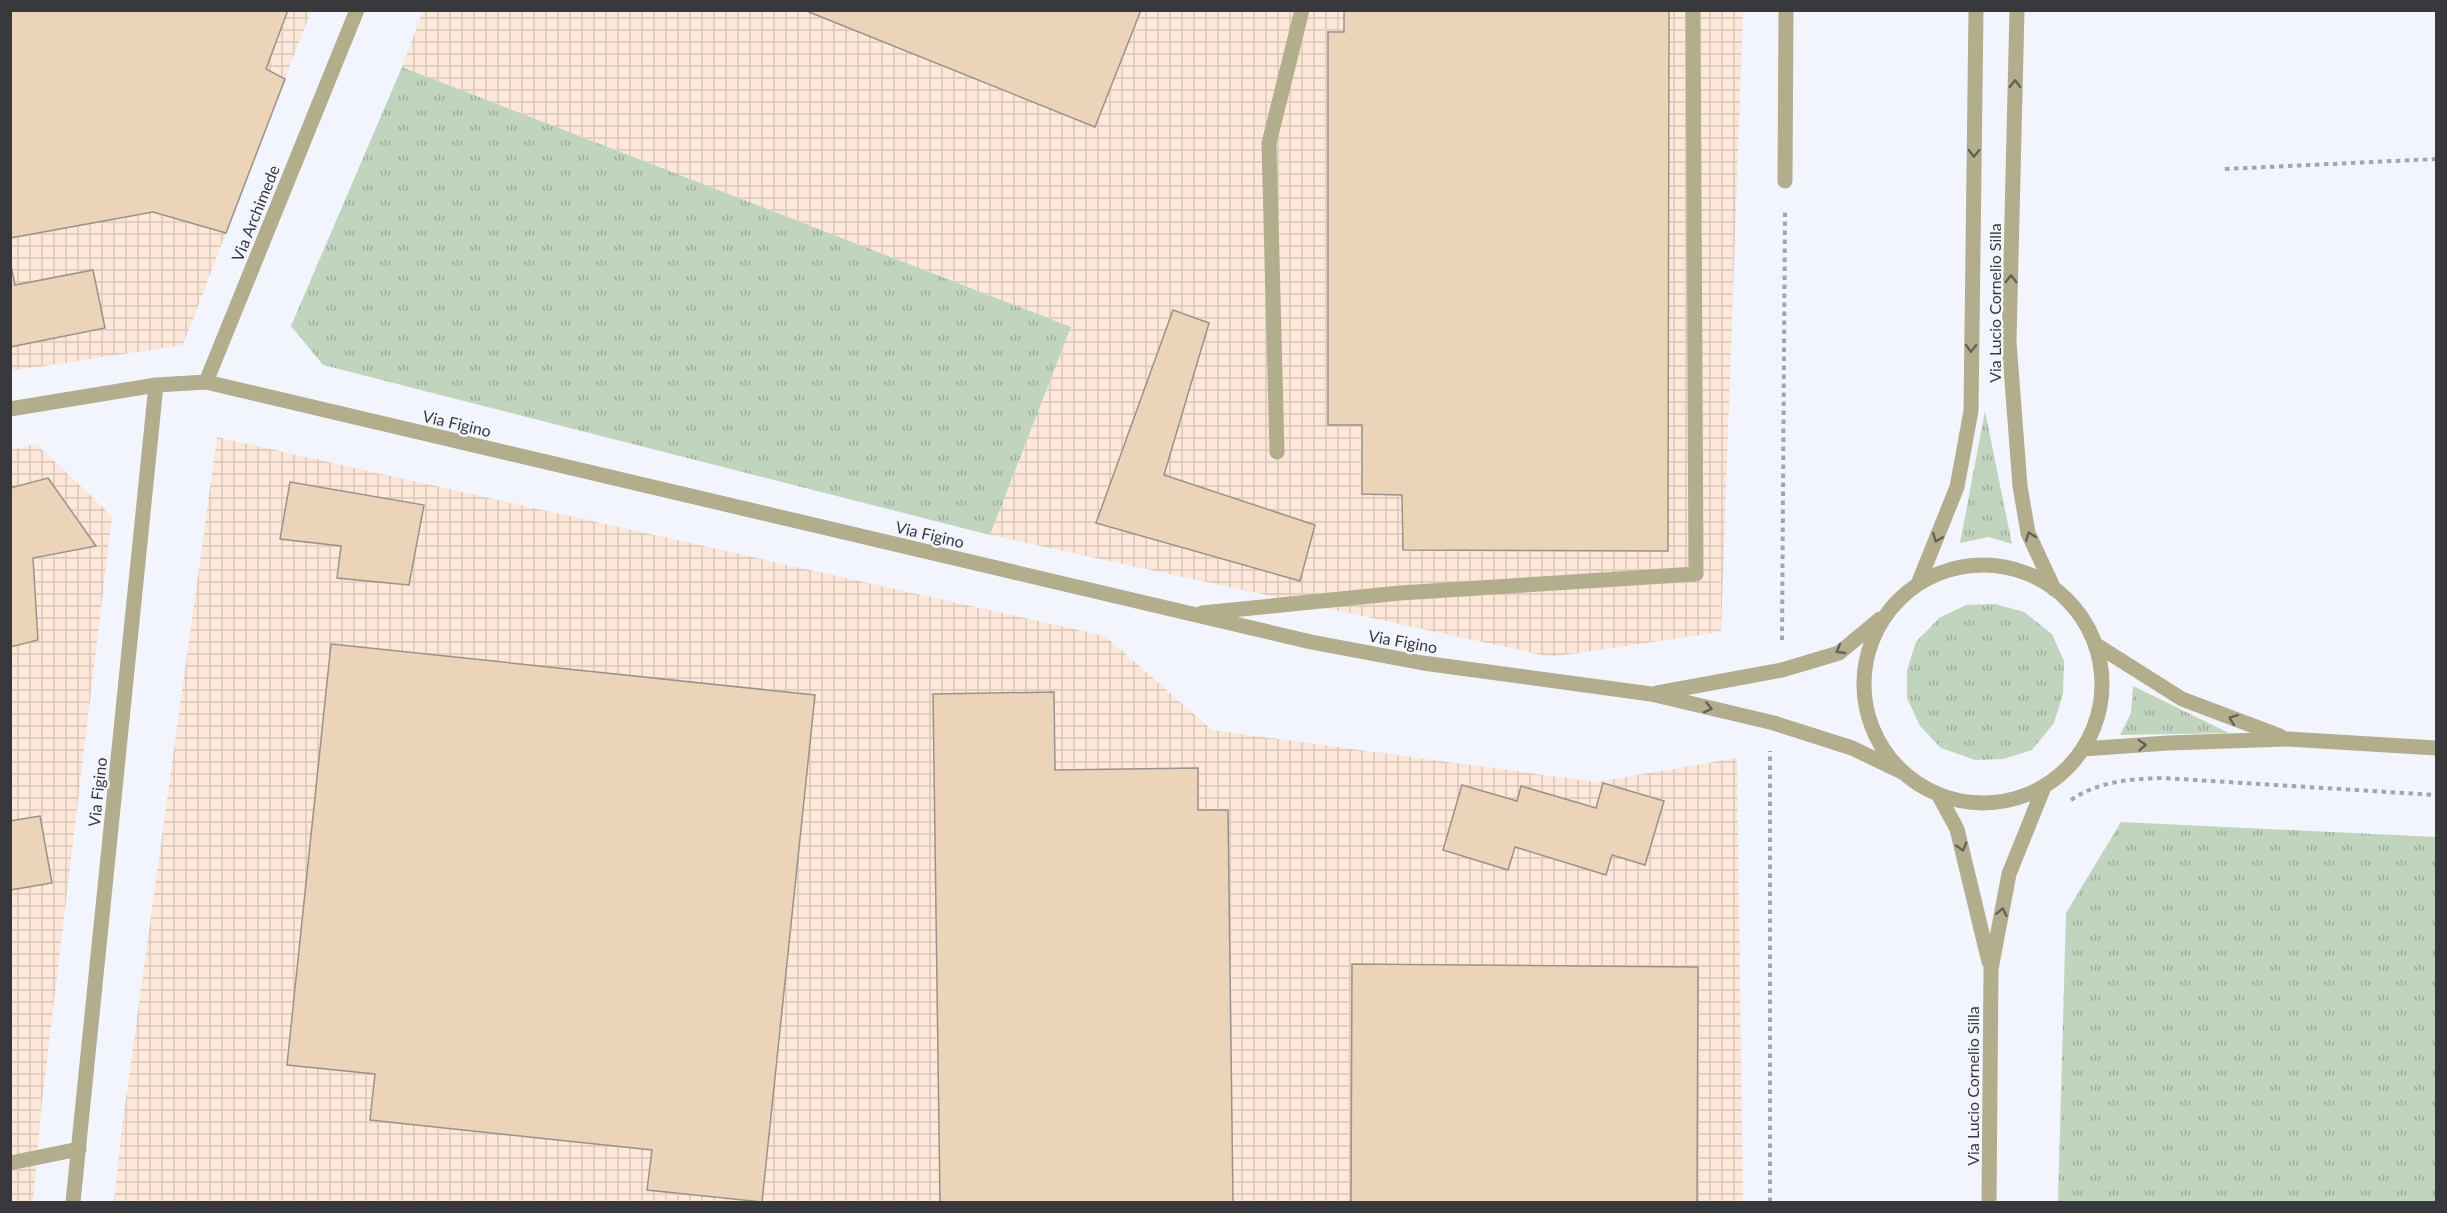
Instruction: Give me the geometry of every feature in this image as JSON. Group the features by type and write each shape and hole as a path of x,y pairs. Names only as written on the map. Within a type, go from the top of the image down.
{"street":[{"name":"Via Archimede","path":"206,382 357,10"},
{"path":"1277,452 1269,144 1302,10"},
{"path":"1191,614 1400,592 1696,574 1693,10"},
{"path":"1785,181 1786,10"},
{"name":"Via Lucio Cornelio Silla","path":"1918,584 1957,487 1971,411 1976,10"},
{"name":"Via Lucio Cornelio Silla","path":"2017,10 2009,342 2020,486 2028,533 2054,589"},
{"path":"10,409 156,385 206,382"},
{"name":"Via Figino","path":"206,382 1311,642 1424,663 1651,694 1774,723 1852,748 1904,773"},
{"name":"Via Figino","path":"73,1203 156,385"},
{"name":"Via Lucio Cornelio Silla","path":"1977,565 2007,567 2033,576 2054,589 2067,600 2084,621 2095,644 2102,671 2102,697 2096,723 2083,749 2067,768 2044,787 2019,797 1991,803 1960,801 1938,794 1904,773 1888,756 1874,732 1867,710 1864,679 1867,657 1876,632 1886,615 1918,584 1948,570 1977,565"},
{"name":"Via Figino","path":"1651,694 1782,670 1839,653 1886,615"},
{"path":"2095,644 2182,699 2288,740"},
{"path":"2083,749 2168,743 2288,740 2436,748"},
{"name":"Via Lucio Cornelio Silla","path":"1989,1203 1991,969 2009,874 2044,787"},
{"name":"Via Lucio Cornelio Silla","path":"1938,794 1957,829 1991,969"},
{"path":"10,1163 79,1149"}],"path":[{"path":"2225,169 2436,159"},
{"path":"1782,670 1785,181"},
{"path":"1770,1203 1769,755 1774,723"},
{"path":"2064,804 2088,788 2128,779 2163,778 2436,795"}],"shaded area":[{"path":"423,10 1743,11 1721,632 1551,657 990,535 1071,327 402,67"},
{"path":"11,11 311,11 183,345 11,371"},
{"path":"217,437 1105,636 1212,730 1596,782 1737,758 1743,1202 114,1202 121,1134"},
{"path":"36,444 112,516 42,1102 33,1202 10,1202 10,450"}],"green space":[{"path":"402,67 1071,327 990,535 323,365 291,326"},
{"path":"1985,411 2012,544 1989,537 1960,543"},
{"path":"1995,604 2024,612 2052,634 2064,661 2063,694 2054,723 2032,750 2003,759 1975,760 1941,748 1920,726 1907,698 1907,670 1916,642 1939,618 1966,605"},
{"path":"2133,686 2229,733 2120,735 2131,713"},
{"path":"2121,822 2436,837 2436,1202 2058,1202 2066,913"}],"building":[{"path":"10,10 288,10 266,69 285,79 226,233 153,212 10,238"},
{"path":"804,10 1141,10 1095,127"},
{"path":"1344,10 1669,10 1668,551 1403,550 1402,495 1362,494 1362,425 1328,425 1328,32 1344,32"},
{"path":"10,261 15,285 93,270 105,328 10,347"},
{"path":"1173,310 1209,323 1164,475 1315,525 1300,581 1096,523"},
{"path":"48,478 96,546 33,558 38,640 10,647 10,488"},
{"path":"290,482 424,505 409,585 337,578 341,546 280,539"},
{"path":"331,644 815,695 762,1202 647,1190 652,1150 370,1120 375,1074 287,1065"},
{"path":"1054,692 1055,770 1198,768 1198,810 1228,810 1233,1202 940,1202 933,694"},
{"path":"1603,783 1664,801 1645,865 1612,855 1606,875 1515,847 1508,870 1443,850 1462,785 1517,801 1521,786 1596,808"},
{"path":"40,816 52,883 10,890 10,821"},
{"path":"1352,964 1698,967 1697,1202 1351,1202"}]}
